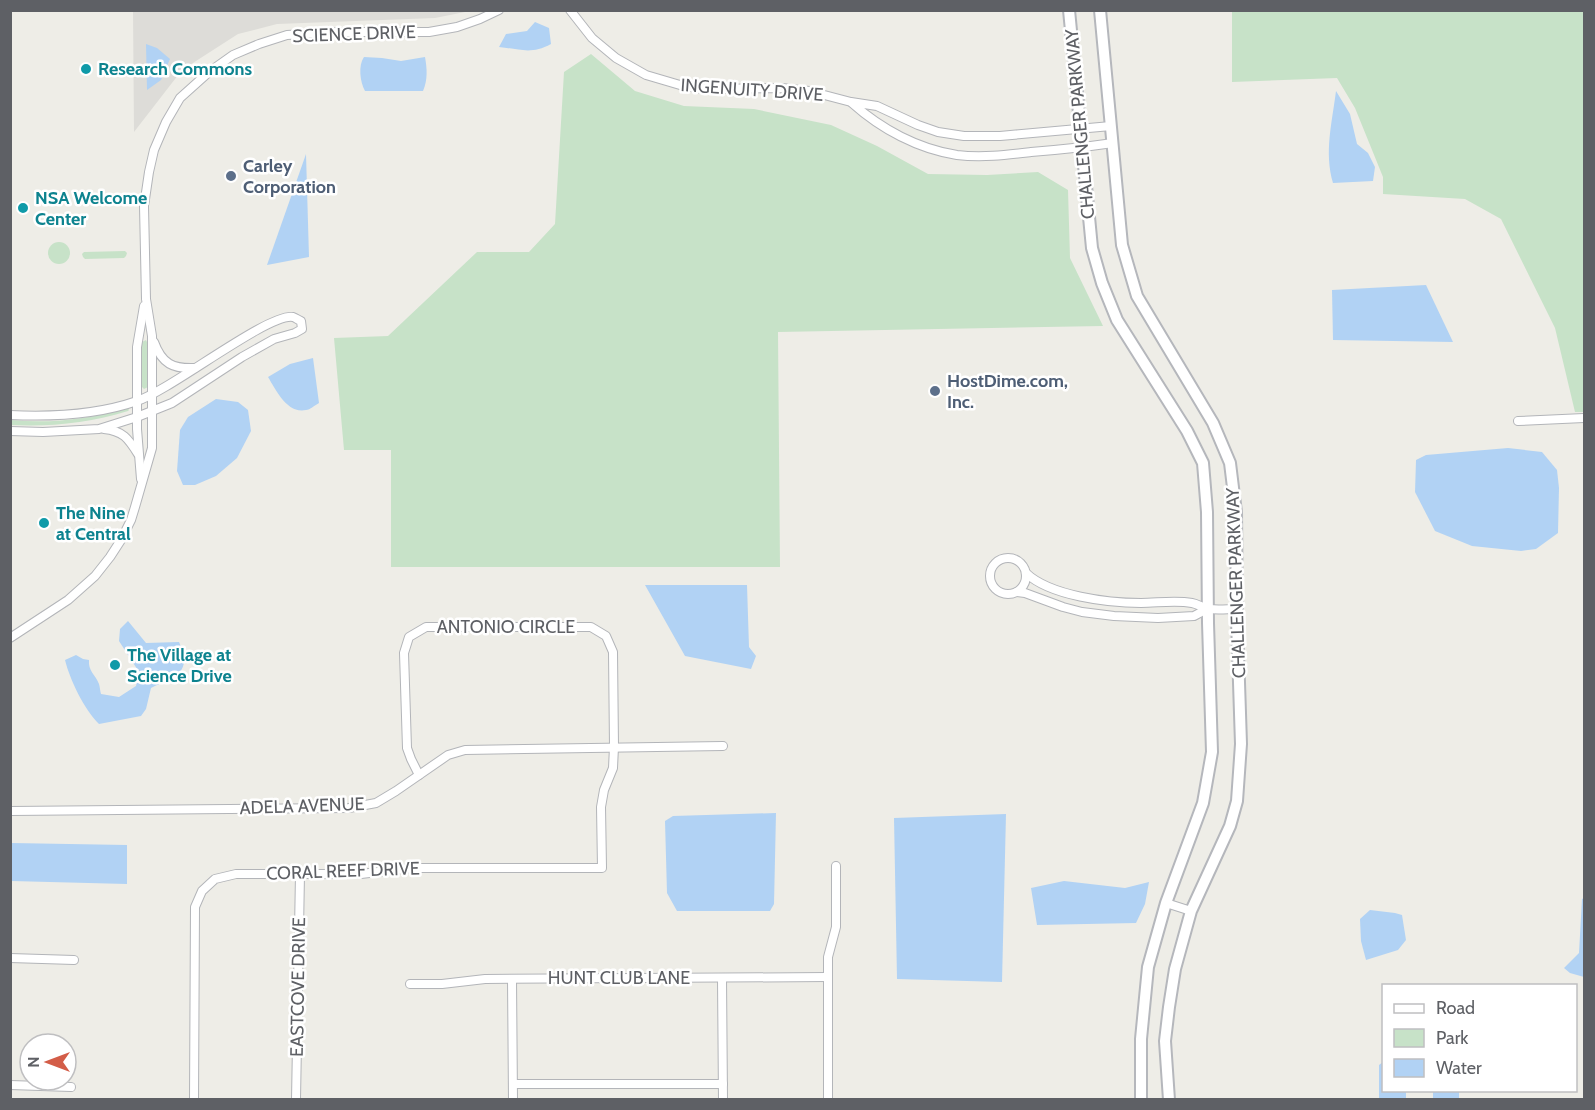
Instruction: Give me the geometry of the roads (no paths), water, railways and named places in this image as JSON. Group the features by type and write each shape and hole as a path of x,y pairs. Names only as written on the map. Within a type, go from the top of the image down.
{"main road":[{"name":"CHALLENGER PARKWAY","path":"1070,10 1092,248 1116,320 1187,431 1203,463 1207,512 1207,609 1212,752 1203,803 1167,903 1148,967 1141,1039 1142,1100"},
{"name":"CHALLENGER PARKWAY","path":"1100,10 1122,245 1137,296 1213,423 1230,463 1236,512 1241,744 1237,801 1230,826 1191,911 1175,969 1168,1006 1165,1041 1169,1100"}],"street":[{"name":"SCIENCE DRIVE","path":"10,638 68,600 95,576 110,558 133,513 152,448 152,336 146,299 144,206 154,150 180,98 209,72 233,55 287,35 437,31 470,23 499,10"},
{"name":"INGENUITY DRIVE","path":"570,10 592,38 608,51 632,67 663,81 680,85 703,89 795,89 829,95 851,102 877,105 918,125 938,132 964,136 1000,136 1111,126"},
{"name":"INGENUITY DRIVE","path":"851,102 870,119 894,133 934,149 956,154 996,156 1113,143"},
{"name":"SCIENCE DRIVE","path":"141,484 138,454 137,347 146,299"},
{"path":"10,415 43,417 96,411 138,401 197,368 259,328 292,317 301,321 302,329 274,339 242,357 172,403 99,429"},
{"path":"152,336 158,352 167,362 182,368 197,368"},
{"path":"1518,421 1584,418"},
{"path":"10,430 43,432 115,430 131,442 138,454"},
{"path":"1017,592 1024,585 1026,573 1024,566 1011,558 1001,559 994,565 990,576 994,588 1004,594 1017,592 1082,612 1114,616 1158,618 1194,616 1207,609"},
{"path":"1026,573 1033,580 1052,589 1080,596 1119,602 1193,603 1207,609 1237,609"},
{"name":"ANTONIO CIRCLE","path":"419,775 407,748 404,653 409,637 426,627 591,627 606,636 613,652 613,768 604,790 601,807"},
{"name":"ADELA AVENUE","path":"10,811 349,808 376,803 448,754 465,750 723,746"},
{"name":"CORAL REEF DRIVE","path":"194,1100 195,907 202,891 215,879 236,874 361,874 411,868 602,868 601,807"},
{"path":"828,1100 828,977 829,950 836,927 836,866"},
{"name":"EASTCOVE DRIVE","path":"296,1100 300,874"},
{"path":"1167,903 1191,911"},
{"path":"10,958 74,960"},
{"name":"HUNT CLUB LANE","path":"410,984 442,984 485,979 828,977"},
{"path":"722,978 723,1100"},
{"path":"512,979 513,1100"},
{"path":"513,1084 723,1084"}],"water":[{"path":"535,22 549,28 551,44 531,50 499,47 506,34 527,31"},
{"path":"146,44 157,48 170,59 161,80 147,90"},
{"path":"364,57 401,61 425,57 427,74 423,91 365,91 360,74"},
{"path":"1336,91 1350,114 1357,144 1368,153 1375,167 1373,181 1333,183 1329,149"},
{"path":"306,154 309,257 267,265"},
{"path":"1426,285 1453,342 1333,340 1332,290"},
{"path":"313,358 319,403 308,410 293,408 283,400 268,377 290,364"},
{"path":"216,399 238,402 248,410 251,431 237,458 216,476 195,485 183,485 177,471 180,430 188,417"},
{"path":"1508,448 1542,452 1557,470 1558,533 1536,549 1521,551 1472,546 1435,531 1415,492 1416,460 1426,455"},
{"path":"645,585 747,585 749,647 756,656 751,669 685,656"},
{"path":"128,621 146,643 179,642 183,652 183,667 175,676 151,688 146,709 141,716 99,724 78,694 65,660 76,655 89,660 101,694 119,697 136,686 139,672 119,641 120,629"},
{"path":"776,813 774,904 770,911 677,911 667,893 665,821 673,816"},
{"path":"1006,814 1002,982 897,979 894,818"},
{"path":"11,843 127,845 127,884 11,881"},
{"path":"1064,881 1125,888 1149,882 1145,904 1136,923 1037,925 1031,888"},
{"path":"1584,898 1584,977 1570,973 1564,968 1579,953 1582,899"},
{"path":"1370,910 1402,915 1406,940 1398,950 1366,960 1361,941 1360,919"},
{"path":"1382,1063 1382,1092 1406,1092 1406,1099 1379,1099 1379,1065"},
{"path":"1433,1092 1459,1092 1459,1099 1433,1099"}],"place":[{"name":"Research Commons","path":"86,69"},
{"name":"Carley Corporation","path":"231,176"},
{"name":"NSA Welcome Center","path":"23,208"},
{"name":"HostDime.com, Inc.","path":"935,391"},
{"name":"The Nine at Central","path":"44,523"},
{"name":"The Village at Science Drive","path":"115,665"}]}
